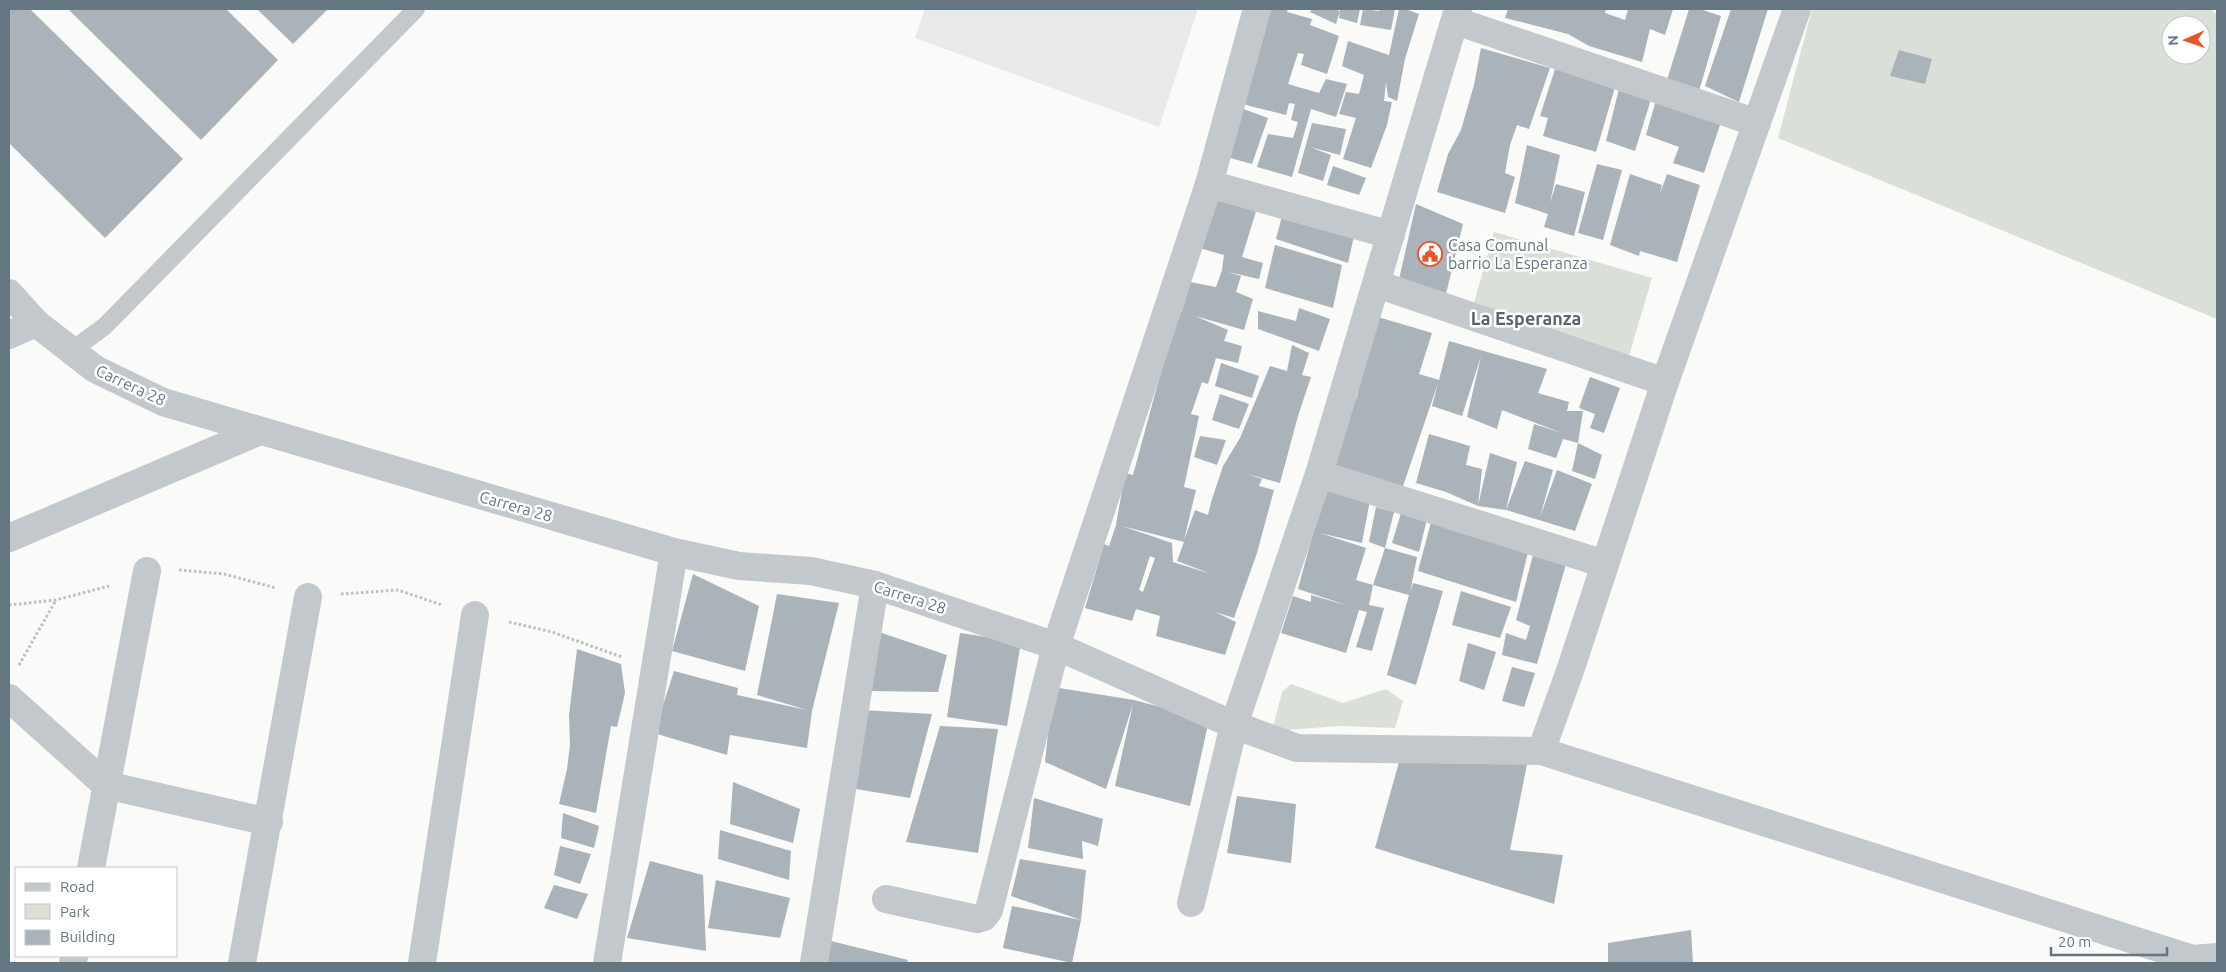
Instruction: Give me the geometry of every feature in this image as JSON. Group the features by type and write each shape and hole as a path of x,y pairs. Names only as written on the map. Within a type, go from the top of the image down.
{"street":[{"path":"886,899 977,919 984,917 989,910 1056,646 1209,184 1256,9"},
{"path":"1541,751 1665,382 1797,9"},
{"path":"1190,903 1234,725 1319,474 1457,15 1758,123"},
{"path":"1209,184 1391,235"},
{"path":"1377,284 1665,382"},
{"name":"Carrera 28","path":"9,293 36,323 94,369 163,402 674,552 739,566 811,572 875,585 1056,646 1234,725 1297,748 1541,751 2194,959 2217,957"},
{"path":"9,335 36,323"},
{"path":"9,538 260,430"},
{"path":"1319,474 1605,564"},
{"path":"607,963 674,552"},
{"path":"91,867 147,571"},
{"path":"814,963 875,585"},
{"path":"242,963 269,822 308,597"},
{"path":"422,963 475,615"},
{"path":"9,698 106,785 269,822"}],"lane":[{"path":"71,351 105,326 416,9"}],"path":[{"path":"9,604 56,600 103,588 147,571 162,568 224,574 308,597 398,590 475,615 552,632 655,669"},
{"path":"18,667 56,600"}],"shaded area":[{"path":"925,9 1198,9 1159,127 915,38"}],"green space":[{"path":"1812,9 2211,9 2217,15 2217,319 1778,138"},
{"path":"1494,232 1652,278 1628,359 1471,313"},
{"path":"1291,684 1343,703 1386,689 1403,701 1395,728 1340,726 1272,731 1282,692"}],"building":[{"path":"9,9 30,9 183,159 105,238 9,143"},
{"path":"68,9 226,9 278,60 201,140"},
{"path":"257,9 328,9 293,44"},
{"path":"1269,9 1288,9 1287,12 1312,19 1310,25 1339,36 1327,74 1301,65 1304,54 1298,53 1288,84 1319,93 1326,79 1347,84 1336,117 1311,109 1292,177 1257,167 1268,134 1293,138 1298,122 1291,120 1295,104 1289,103 1286,115 1242,104"},
{"path":"1312,9 1334,9 1340,11 1336,24 1310,12"},
{"path":"1340,9 1360,9 1357,23 1339,18"},
{"path":"1363,9 1379,11 1380,9 1395,9 1391,30 1360,25"},
{"path":"1399,9 1419,14 1405,59 1397,101 1388,97 1386,82 1384,101 1392,102 1387,125 1371,168 1343,159 1356,118 1339,114 1346,92 1359,94 1364,75 1342,66 1348,41 1389,55"},
{"path":"1508,9 1606,9 1605,13 1625,20 1628,9 1673,9 1665,35 1650,29 1642,62 1589,46 1568,34 1505,18"},
{"path":"1689,9 1700,9 1721,16 1699,91 1667,80"},
{"path":"1731,9 1768,9 1739,102 1705,86"},
{"path":"1481,48 1550,68 1529,129 1517,125 1510,145 1505,173 1515,177 1505,213 1437,192 1448,154 1461,130 1474,85"},
{"path":"1899,50 1932,59 1925,84 1890,76"},
{"path":"1555,69 1616,84 1596,152 1543,136 1548,118 1540,116"},
{"path":"1620,85 1652,96 1635,151 1606,141"},
{"path":"1656,100 1721,122 1704,173 1673,163 1679,147 1646,135"},
{"path":"1238,107 1268,118 1252,164 1223,156"},
{"path":"1312,123 1346,129 1340,155 1310,147 1331,155 1323,181 1298,173"},
{"path":"1527,145 1560,155 1550,203 1556,184 1585,192 1574,236 1544,227 1548,214 1515,203"},
{"path":"1597,164 1622,170 1603,240 1578,233"},
{"path":"1333,166 1366,178 1359,195 1327,185"},
{"path":"1630,174 1662,185 1660,194 1667,174 1700,185 1677,262 1640,251 1639,256 1610,245"},
{"path":"1208,193 1257,208 1242,257 1263,263 1259,279 1228,272 1241,276 1236,292 1253,299 1244,330 1195,316 1228,330 1224,341 1242,346 1238,363 1216,358 1208,384 1202,382 1191,414 1199,416 1184,487 1196,490 1184,540 1195,510 1208,515 1223,466 1240,438 1270,366 1287,371 1292,345 1309,353 1302,375 1311,377 1298,416 1280,483 1247,474 1262,479 1259,486 1274,490 1257,553 1234,618 1215,612 1236,622 1225,655 1156,636 1160,616 1136,609 1132,621 1085,608 1104,544 1109,546 1116,525 1125,473 1133,475 1178,309 1182,311 1190,282 1216,287 1222,270 1224,255 1192,246","holes":["1122,526 1184,542 1177,561 1211,574 1173,562 1172,543","1150,556 1155,558 1143,592 1139,590"]},
{"name":"Casa Comunal barrio La Esperanza","path":"1416,204 1463,224 1445,298 1398,284"},
{"path":"1283,212 1354,236 1348,263 1276,239"},
{"path":"1275,245 1342,265 1333,308 1265,288"},
{"path":"1299,308 1330,319 1319,351 1258,329 1258,311 1296,321"},
{"path":"1378,317 1432,333 1419,374 1439,380 1449,341 1547,369 1538,393 1569,402 1567,411 1583,411 1578,443 1563,439 1556,458 1528,449 1534,424 1562,433 1502,410 1497,429 1467,417 1481,356 1462,416 1432,406 1438,383 1401,492 1331,467 1341,430 1357,397 1365,358"},
{"path":"1221,363 1259,376 1252,398 1215,386"},
{"path":"1590,377 1620,388 1604,433 1590,428 1595,414 1579,408"},
{"path":"1220,394 1249,404 1239,429 1212,420"},
{"path":"1429,434 1470,446 1466,465 1482,469 1478,506 1446,492 1416,483"},
{"path":"1200,436 1226,440 1217,465 1194,457"},
{"path":"1578,443 1602,455 1595,479 1572,471"},
{"path":"1490,453 1517,462 1506,510 1478,506"},
{"path":"1525,461 1553,470 1540,517 1557,470 1592,484 1575,531 1506,510"},
{"path":"1325,488 1370,500 1362,543 1320,533 1366,548 1356,580 1373,585 1369,605 1384,608 1372,651 1356,647 1367,612 1359,610 1346,653 1281,633 1293,596 1311,602 1311,595 1349,606 1298,589"},
{"path":"1376,507 1394,512 1385,548 1369,542"},
{"path":"1401,513 1427,519 1419,552 1392,543"},
{"path":"1431,522 1529,548 1516,602 1418,571"},
{"path":"1385,548 1417,557 1410,593 1413,583 1443,591 1416,685 1387,675 1409,595 1373,585"},
{"path":"1534,551 1567,561 1537,664 1502,655 1506,633 1526,640 1530,626 1516,620"},
{"path":"693,574 759,606 745,671 672,651"},
{"path":"1461,591 1511,607 1500,638 1452,625"},
{"path":"777,594 839,603 812,711 807,748 730,735 727,755 654,733 674,671 738,688 737,695 807,710 757,695"},
{"path":"876,631 947,655 938,692 870,691"},
{"path":"960,633 1021,642 1007,726 947,717"},
{"path":"1468,643 1496,652 1484,690 1459,681"},
{"path":"577,649 621,664 625,693 617,727 611,726 596,813 559,804 570,745 569,715"},
{"path":"1512,667 1535,673 1524,707 1502,701"},
{"path":"1053,687 1134,700 1209,720 1190,806 1115,786 1133,704 1106,789 1045,762"},
{"path":"862,710 932,714 910,798 856,789"},
{"path":"940,726 998,729 978,853 906,842"},
{"path":"1399,762 1527,764 1510,850 1563,855 1554,904 1375,848"},
{"path":"733,782 800,809 793,843 730,824"},
{"path":"1237,796 1296,804 1291,863 1227,853"},
{"path":"1034,798 1103,819 1098,846 1082,841 1083,859 1028,848"},
{"path":"563,813 599,826 594,848 561,838"},
{"path":"720,830 791,851 789,880 718,859"},
{"path":"560,846 591,854 580,884 554,875"},
{"path":"1020,859 1086,870 1081,920 1011,896"},
{"path":"650,861 703,875 706,951 627,938"},
{"path":"716,880 790,898 780,938 708,928"},
{"path":"554,885 588,894 577,919 544,908"},
{"path":"1012,906 1081,920 1072,963 1003,948"},
{"path":"1691,930 1693,963 1608,963 1608,943"},
{"path":"823,939 908,960 907,963 822,963"}],"place":[{"name":"Casa Comunal barrio La Esperanza","path":"1430,254"}],"district":[{"name":"La Esperanza","path":"1526,318"}]}
